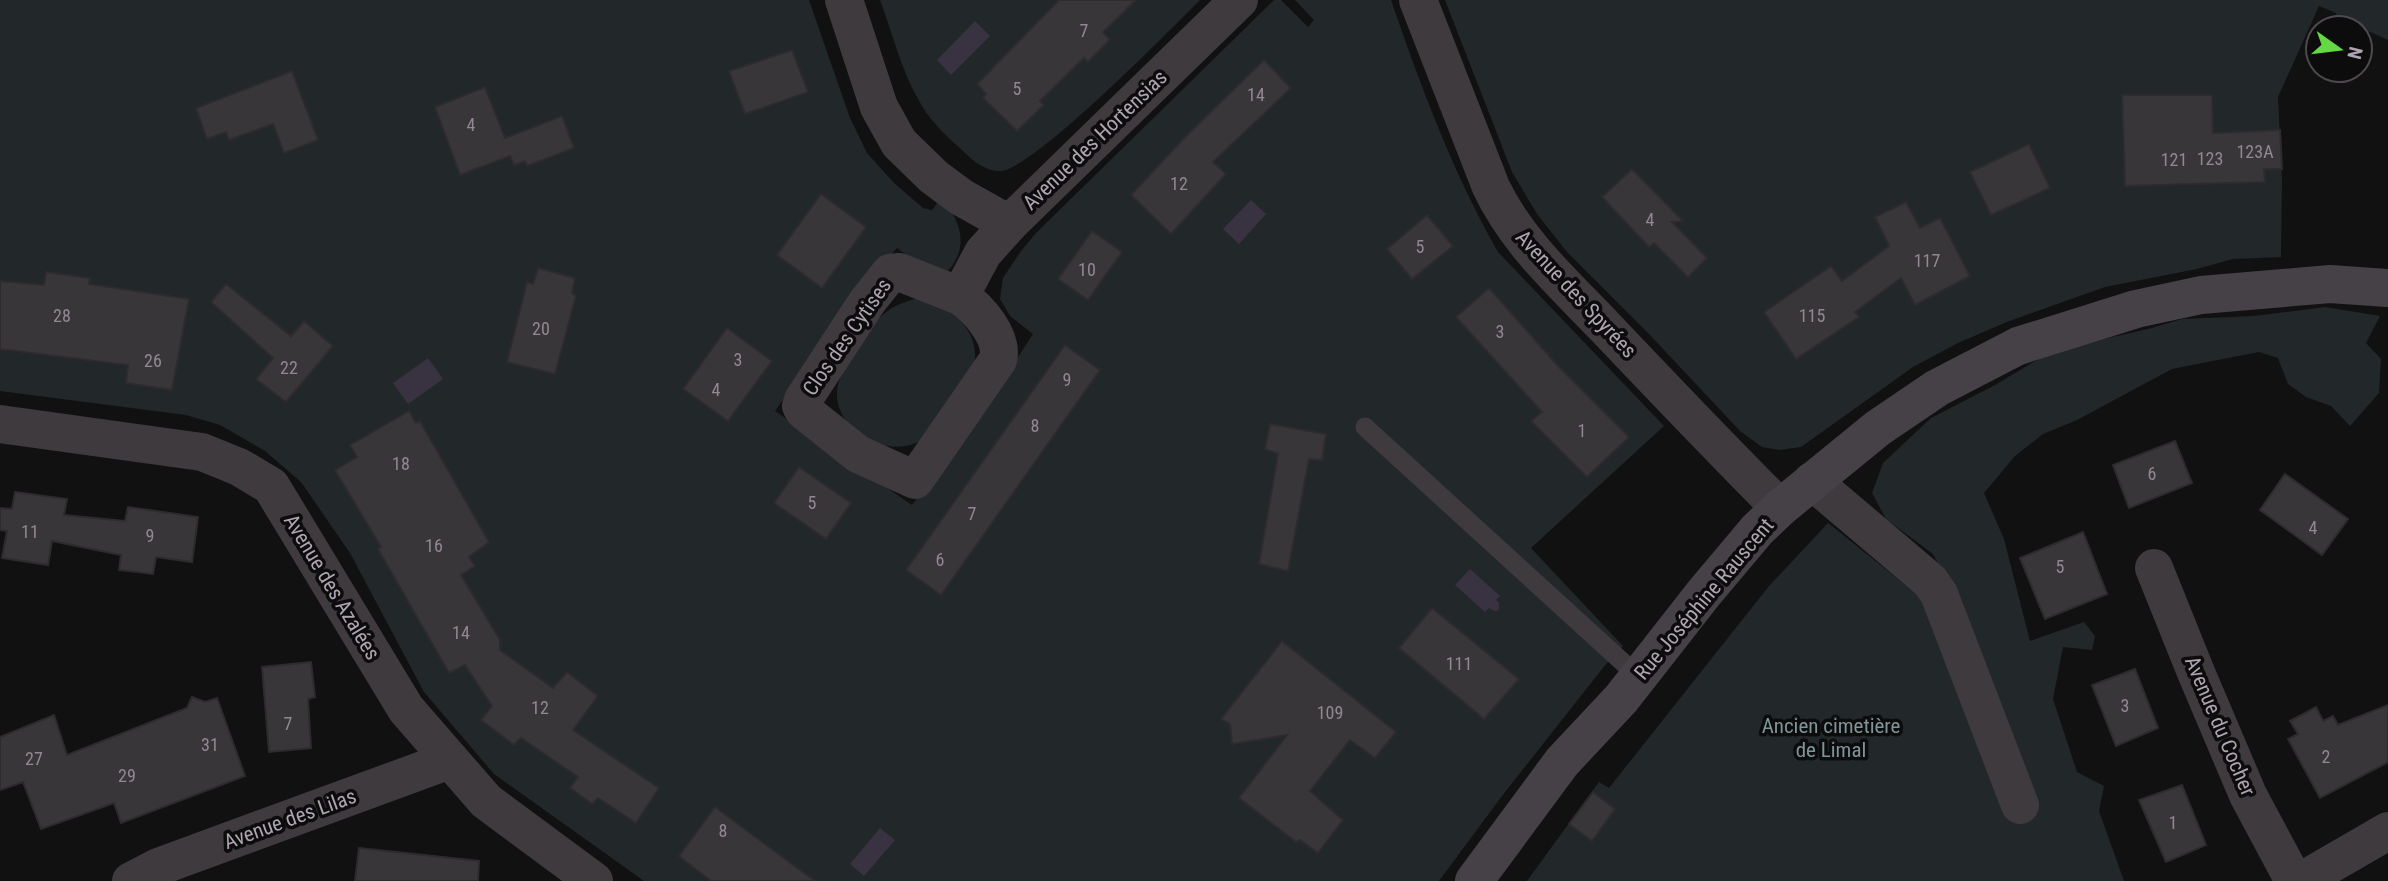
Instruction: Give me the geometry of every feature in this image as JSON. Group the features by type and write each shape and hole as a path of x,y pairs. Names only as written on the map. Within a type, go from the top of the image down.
{"street":[{"name":"Avenue des Hortensias","path":"844,0 879,107 899,143 934,177 961,197 1009,223 1239,0"},
{"name":"Avenue des Spyrées","path":"1418,0 1491,187 1500,207 1519,234 1780,508"},
{"path":"960,296 983,253 1009,223"},
{"name":"Clos des Cytises","path":"899,272 960,296 986,318 1000,353 999,360 915,480 858,454 804,411 801,406 803,400 890,273 899,272"},
{"name":"Rue Joséphine Rauscent","path":"1474,881 1562,762 1621,699 1757,530 1878,428 1937,388 2018,346 2136,309 2201,295 2330,284 2388,288"},
{"name":"Avenue des Azalées","path":"0,424 202,452 239,467 271,486 406,709 486,801 594,881"},
{"path":"1812,481 1930,581 1939,594 2020,804"},
{"name":"Avenue du Cocher","path":"2154,568 2248,795 2294,881"},
{"name":"Avenue des Lilas","path":"131,881 158,867 450,760"},
{"path":"2305,881 2388,831"}],"lane":[{"path":"1365,427 1639,677"}],"green space":[{"path":"0,0 809,0 850,118 867,153 895,184 923,208 932,210 941,198 954,215 960,244 959,253 947,272 924,268 897,248 860,290 775,411 912,505 977,420 1033,334 1010,316 1000,299 1003,278 1036,233 1274,0 1281,0 1308,27 1314,20 1295,0 1391,0 1439,129 1498,252 1664,426 1531,548 1623,646 1502,796 1439,881 644,881 494,774 424,692 350,553 301,482 265,451 220,425 186,415 0,391"},
{"path":"880,0 1200,0 1070,124 1017,165 995,171 971,158 927,114 907,75"},
{"path":"1445,0 2388,0 2388,40 2374,34 2374,14 2336,14 2319,6 2315,14 2304,14 2304,39 2278,97 2282,180 2281,257 2233,259 2105,287 2007,322 1958,343 1913,367 1801,447 1779,450 1762,447 1740,431 1567,252 1537,214 1512,172"},
{"path":"921,297 939,297 961,320 974,345 975,367 926,437 913,444 898,447 883,445 855,431 845,420 839,406 838,384 849,360 879,319 892,308"},
{"name":"Ancien cimetière de Limal","path":"2325,307 2380,316 2366,343 2381,359 2379,393 2350,426 2331,406 2306,397 2288,384 2278,358 2259,352 2172,369 2077,420 2043,434 2015,456 1984,493 2004,539 2030,641 2084,622 2095,636 2092,650 2063,647 2053,699 2077,772 2104,786 2099,811 2124,881 1527,881 1599,782 1609,788 1769,586 1828,523 1933,607 1952,590 1933,554 1886,519 1872,493 1883,463 1931,418 1995,385 2052,351 2182,319 2254,316"}],"shaded area":[{"path":"975,21 990,36 951,75 937,60"},
{"path":"1251,200 1266,214 1239,244 1223,229"},
{"path":"428,358 443,379 408,404 393,383"},
{"path":"1470,569 1500,596 1496,600 1499,610 1489,608 1485,612 1455,585"},
{"path":"880,828 895,840 864,876 850,864"}],"building":[{"path":"1059,0 1136,0 1103,32 1110,40 1088,62 1084,58 1040,101 1044,105 1017,131 983,98 986,94 977,84"},
{"path":"792,50 808,92 745,114 729,71"},
{"path":"1264,60 1291,88 1213,162 1226,174 1171,234 1131,195 1186,136"},
{"path":"292,71 318,140 284,153 273,124 229,140 226,132 207,139 196,108"},
{"path":"485,87 505,138 562,116 574,148 527,166 525,161 514,165 510,156 460,175 435,107"},
{"path":"2122,95 2212,95 2213,133 2280,130 2282,169 2264,169 2265,182 2125,186"},
{"path":"2029,144 2050,188 1991,215 1970,172"},
{"path":"1632,169 1683,221 1672,222 1707,258 1688,277 1654,243 1649,247 1602,197"},
{"path":"821,194 866,227 822,288 777,255"},
{"path":"1906,202 1920,228 1940,218 1970,276 1915,305 1901,278 1855,312 1859,317 1796,359 1764,312 1831,266 1842,281 1889,246 1875,217"},
{"path":"1427,215 1453,246 1412,279 1387,249"},
{"path":"1092,231 1122,252 1088,300 1058,279"},
{"path":"538,268 575,278 572,293 576,296 555,374 507,362 527,282 533,284"},
{"path":"46,272 90,278 89,284 189,299 172,390 126,383 128,365 0,349 0,281 44,285"},
{"path":"226,284 291,336 304,321 333,346 286,402 256,379 273,358 211,302"},
{"path":"1489,288 1559,367 1629,437 1587,477 1531,421 1542,412 1456,317"},
{"path":"727,328 772,361 728,421 683,389"},
{"path":"1065,345 1100,370 941,595 906,570"},
{"path":"409,411 416,423 420,421 489,542 469,557 475,566 461,575 500,640 500,650 553,688 567,672 598,696 573,730 659,788 636,823 598,798 592,804 570,788 578,777 521,738 514,745 481,720 492,706 465,665 449,673 378,549 381,547 335,470 357,457 350,445"},
{"path":"1270,424 1326,434 1322,460 1309,459 1288,571 1259,564 1278,454 1265,449"},
{"path":"2175,441 2192,483 2129,508 2113,465"},
{"path":"799,467 851,503 826,539 774,503"},
{"path":"2285,474 2348,519 2322,555 2260,510"},
{"path":"15,492 67,499 64,515 125,521 128,507 198,517 192,562 156,557 153,574 119,570 121,555 52,541 48,565 2,558 7,531 0,530 0,508 12,509"},
{"path":"2083,532 2107,594 2045,619 2020,558"},
{"path":"1432,608 1519,679 1484,719 1399,648"},
{"path":"1282,641 1396,732 1375,758 1350,740 1310,791 1343,820 1318,853 1300,840 1296,842 1239,798 1287,735 1232,744 1230,724 1221,719"},
{"path":"311,662 315,697 308,699 311,748 269,752 262,667"},
{"path":"2135,669 2158,728 2116,746 2092,685"},
{"path":"192,697 205,702 217,698 245,776 121,823 114,803 41,829 23,782 0,790 0,737 54,715 67,755 187,708"},
{"path":"2388,705 2388,762 2320,798 2288,739 2298,734 2290,721 2316,707 2323,721 2333,716 2338,725"},
{"path":"2182,785 2206,845 2166,862 2139,800"},
{"path":"1593,792 1615,809 1592,841 1569,824"},
{"path":"715,807 815,881 711,881 679,856"},
{"path":"359,848 479,861 478,881 355,881"}]}
